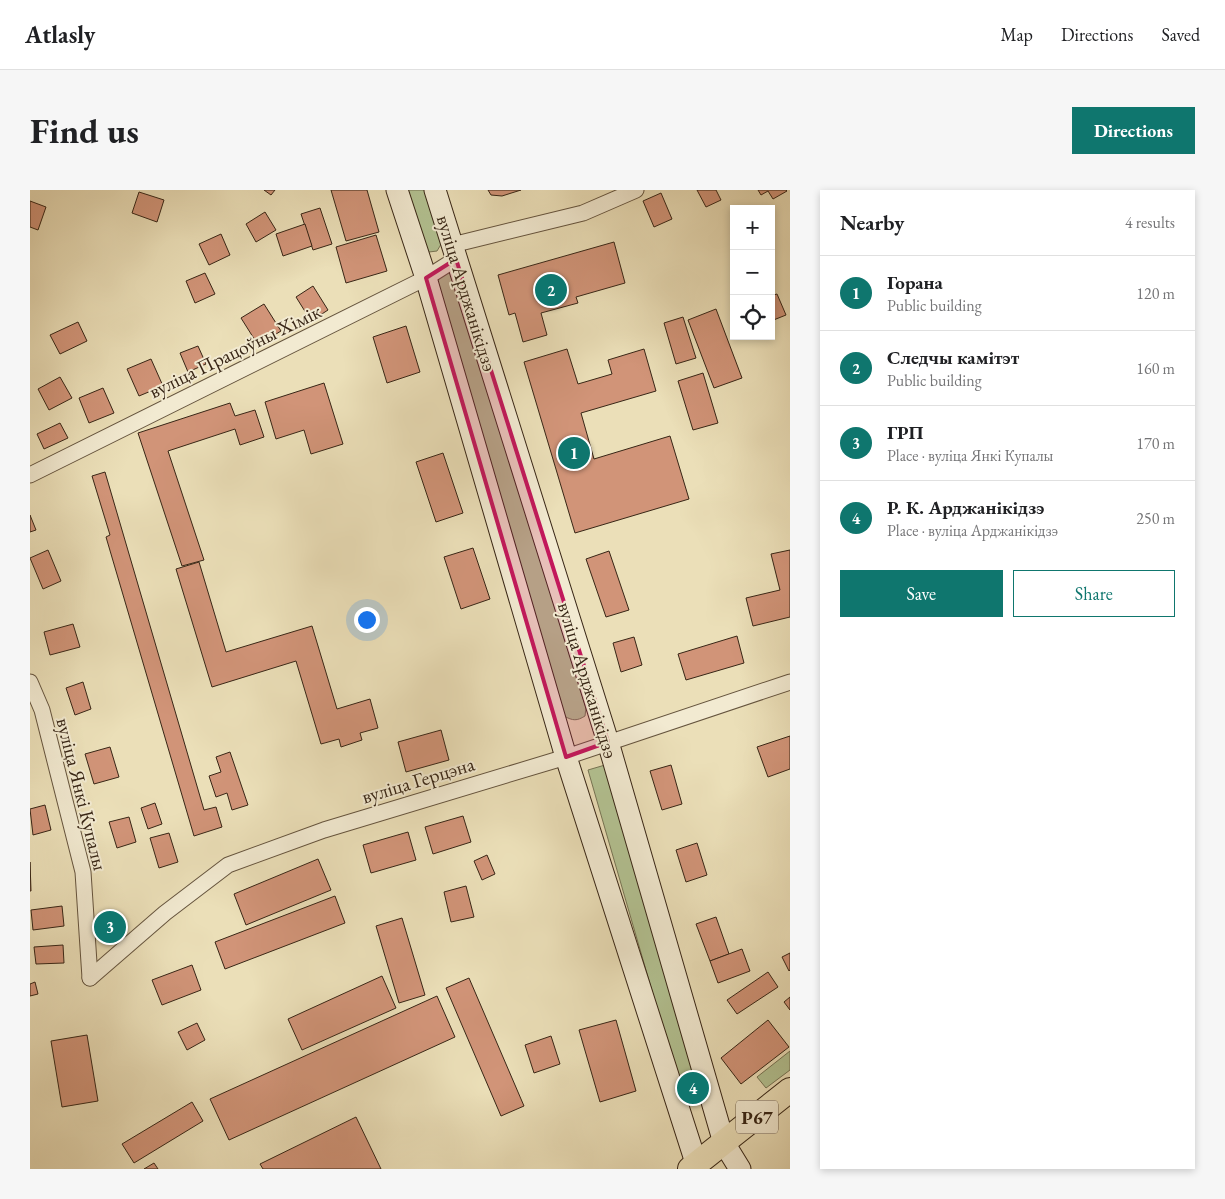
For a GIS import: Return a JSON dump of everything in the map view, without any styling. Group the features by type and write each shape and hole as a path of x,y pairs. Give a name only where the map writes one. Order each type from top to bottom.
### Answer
{"main road":[{"name":"вуліца Арджанікідзэ","path":"397,190 426,278 566,756 694,1168"},
{"name":"вуліца Арджанікідзэ","path":"435,190 608,742 724,1143 740,1169"},
{"name":"Р67","path":"694,1168 790,1090"}],"street":[{"name":"вуліца Працоўны Хімік","path":"30,475 426,278 454,252 583,213 636,190"},
{"name":"вуліца Янкі Купалы","path":"30,682 42,710 83,872 90,978"},
{"name":"вуліца Герцэна","path":"90,978 165,913 228,866 324,830 566,756 790,682"}],"highlighted area":[{"path":"456,259 608,742 566,757 426,278"}],"green space":[{"path":"405,190 427,190 443,241 437,251 429,252 422,247"},
{"path":"449,272 455,275 586,708 585,716 577,720 564,716 436,284 438,277"},
{"path":"605,765 693,1071 677,1077 588,770"},
{"path":"790,1051 790,1070 766,1088 757,1077"}],"building":[{"path":"264,190 275,190 271,195"},
{"path":"331,190 367,190 379,232 346,241"},
{"path":"488,190 521,190 502,196 491,195"},
{"path":"697,190 716,190 721,200 706,207"},
{"path":"758,190 787,191 773,199 768,191 761,195"},
{"path":"139,192 164,200 157,222 132,213"},
{"path":"661,193 672,219 654,227 643,201"},
{"path":"30,201 46,207 38,230 30,227"},
{"path":"320,208 332,244 313,250 301,214"},
{"path":"265,212 276,230 256,242 246,224"},
{"path":"305,224 312,246 283,256 276,234"},
{"path":"221,234 230,255 209,265 199,244"},
{"path":"376,235 387,271 346,283 336,247"},
{"path":"614,242 625,283 576,297 578,303 541,313 547,335 523,342 515,313 509,315 498,275"},
{"path":"205,273 215,294 195,303 186,281"},
{"path":"313,286 328,310 311,321 296,297"},
{"path":"777,294 786,315 775,319 775,295"},
{"path":"264,304 281,331 258,345 241,318"},
{"path":"716,309 742,378 714,388 688,320"},
{"path":"683,317 696,358 676,364 664,323"},
{"path":"78,322 87,341 60,354 50,335"},
{"path":"406,326 420,372 387,383 373,337"},
{"path":"198,346 206,364 188,372 180,353"},
{"path":"567,349 578,384 612,374 608,360 644,349 656,391 581,413 594,459 670,436 689,499 575,533 524,362"},
{"path":"151,359 163,386 139,396 127,369"},
{"path":"703,373 718,423 693,430 678,381"},
{"path":"60,377 72,398 49,410 38,389"},
{"path":"324,383 343,444 311,454 304,430 276,439 265,402"},
{"path":"103,388 114,413 89,423 79,398"},
{"path":"230,403 235,416 255,410 264,437 240,445 235,429 168,451 204,560 182,566 138,433"},
{"path":"60,423 68,438 44,449 37,434"},
{"path":"443,453 463,513 436,522 416,462"},
{"path":"105,472 204,810 216,807 222,827 194,836 106,537 110,535 92,476"},
{"path":"30,515 36,530 30,532"},
{"path":"473,548 490,599 461,609 444,557"},
{"path":"48,550 61,581 43,589 30,558"},
{"path":"790,550 790,617 753,626 746,598 780,590 771,554"},
{"path":"609,551 629,610 606,617 586,559"},
{"path":"199,562 226,652 312,626 337,709 370,699 378,728 360,733 362,740 341,747 339,739 321,744 296,661 212,687 176,569"},
{"path":"73,624 80,647 50,655 44,632"},
{"path":"737,636 744,663 686,680 678,654"},
{"path":"634,637 642,665 621,672 613,643"},
{"path":"83,682 91,709 75,715 66,688"},
{"path":"441,730 449,760 406,772 398,742"},
{"path":"790,736 790,769 768,777 757,747"},
{"path":"110,747 119,777 94,784 85,754"},
{"path":"230,752 248,805 232,810 227,793 216,797 209,776 221,772 216,757"},
{"path":"671,765 682,804 662,810 650,771"},
{"path":"155,803 162,824 148,829 141,808"},
{"path":"45,805 51,830 33,835 30,809"},
{"path":"463,816 471,842 433,854 425,827"},
{"path":"129,817 136,842 117,848 109,822"},
{"path":"408,832 416,860 371,873 363,845"},
{"path":"169,833 178,862 159,868 150,838"},
{"path":"697,843 707,875 686,882 676,850"},
{"path":"487,855 495,874 482,880 474,861"},
{"path":"318,859 331,890 246,925 234,894"},
{"path":"466,886 474,917 451,922 444,892"},
{"path":"335,896 345,923 225,969 215,942"},
{"path":"62,906 64,926 33,930 31,910"},
{"path":"716,917 729,954 710,961 696,924"},
{"path":"402,918 425,995 399,1003 376,926"},
{"path":"114,920 118,930 106,935 102,924"},
{"path":"63,945 64,963 36,964 34,947"},
{"path":"742,949 750,971 718,983 710,961"},
{"path":"790,953 790,970 789,971 782,957"},
{"path":"192,965 201,990 162,1005 152,980"},
{"path":"768,972 778,987 737,1014 727,1000"},
{"path":"382,976 396,1008 302,1050 288,1019"},
{"path":"469,978 524,1106 501,1116 446,988"},
{"path":"35,982 38,994 30,996 30,984"},
{"path":"437,996 455,1037 229,1140 210,1099"},
{"path":"790,997 790,1010 784,1002"},
{"path":"616,1020 636,1091 600,1102 579,1030"},
{"path":"768,1020 789,1047 741,1084 721,1058"},
{"path":"197,1023 205,1040 187,1050 178,1032"},
{"path":"87,1035 98,1101 62,1107 51,1041"},
{"path":"551,1036 560,1064 534,1073 525,1045"},
{"path":"192,1102 203,1121 134,1163 122,1144"},
{"path":"356,1117 381,1169 263,1169 260,1164"},
{"path":"154,1163 158,1169 144,1169"}],"place":[{"name":"Следчы камітэт","path":"551,290"},
{"name":"Горана","path":"574,453"},
{"name":"ГРП","path":"110,927"},
{"name":"Р. К. Арджанікідзэ","path":"693,1088"}]}
